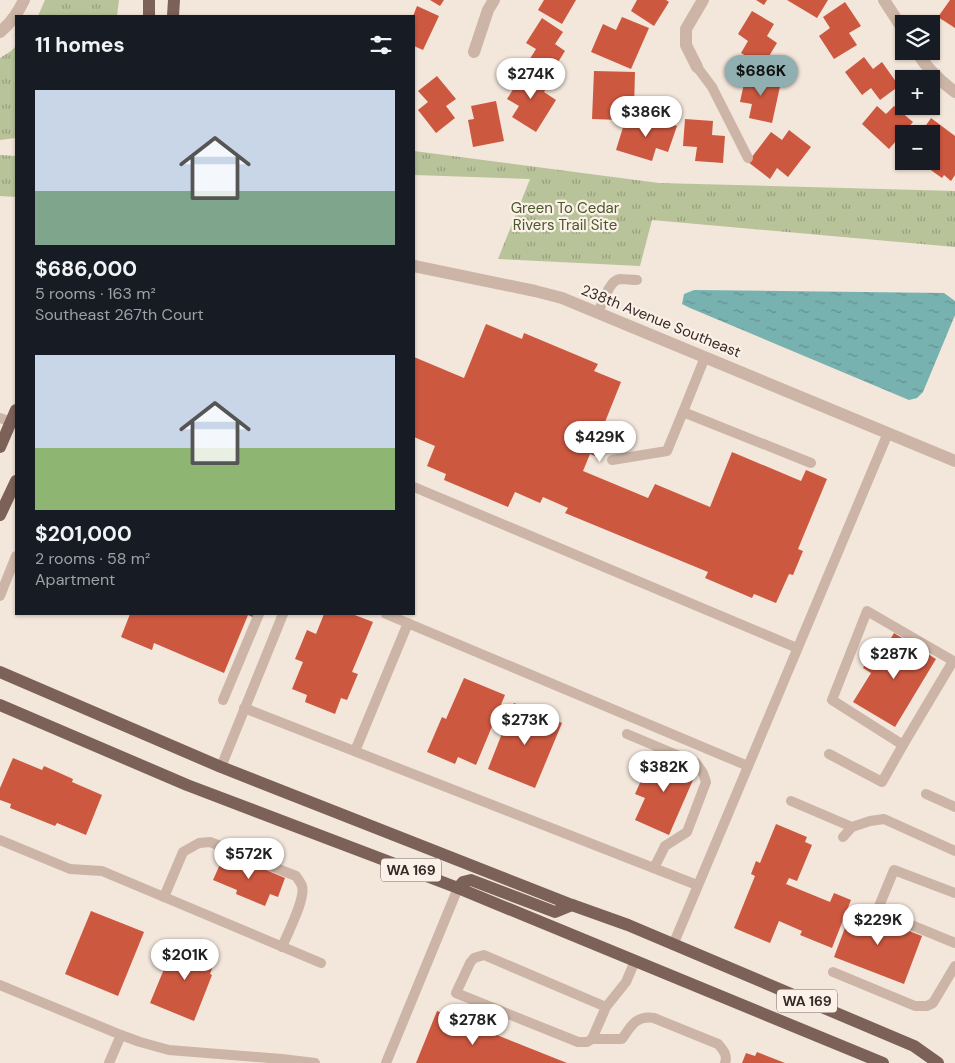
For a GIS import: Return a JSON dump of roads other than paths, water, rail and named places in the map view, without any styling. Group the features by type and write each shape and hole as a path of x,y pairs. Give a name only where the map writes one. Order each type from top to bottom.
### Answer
{"main road":[{"path":"149,15 150,0"},
{"path":"173,15 174,0"},
{"path":"0,447 5,420 15,411"},
{"path":"0,515 15,485"},
{"name":"WA 169","path":"0,672 221,767 628,926 914,1046 938,1063"},
{"name":"WA 169","path":"0,705 187,785 458,888 883,1063"},
{"path":"458,888 463,882 471,880 556,912 572,905"}],"street":[{"path":"17,15 24,0"},
{"path":"474,52 488,10 494,0"},
{"path":"697,67 686,45 686,29 703,0"},
{"path":"884,0 895,17"},
{"path":"0,32 15,17"},
{"path":"923,60 938,78 955,92"},
{"name":"238th Avenue Southeast","path":"415,266 562,298 955,461"}],"lane":[{"path":"697,67 712,87 748,158"},
{"path":"598,313 609,288 616,280 637,280"},
{"path":"612,460 667,450 706,357"},
{"path":"683,412 811,463"},
{"path":"672,945 888,433"},
{"path":"415,487 797,648"},
{"path":"0,596 15,558"},
{"path":"830,754 882,782 954,661 867,611 832,700 903,745"},
{"path":"223,700 259,615"},
{"path":"221,767 283,615"},
{"path":"388,615 748,766"},
{"path":"355,752 408,623"},
{"path":"244,708 697,885"},
{"path":"627,734 696,763 704,773 706,782 687,832 665,846 654,868"},
{"path":"926,794 955,807"},
{"path":"791,801 852,827"},
{"path":"843,837 852,827 884,819 955,851"},
{"path":"0,840 70,869 102,871 321,963"},
{"path":"164,897 183,852 199,843 210,842 296,876 302,886 303,895 301,904 282,947"},
{"path":"955,893 894,870 878,911 955,943"},
{"path":"386,1063 458,888"},
{"path":"606,1007 484,955 474,958 470,963 456,993 578,1042 587,1042 592,1039 622,1039 636,1021 646,1017 654,1018 718,1044 724,1051 725,1063"},
{"path":"592,1039 606,1007 626,982 635,961"},
{"path":"833,972 915,1006 927,1006 933,1003 955,966"},
{"path":"0,985 120,1035 169,1050 316,1063"},
{"path":"109,1063 120,1035"}],"water":[{"path":"694,290 944,293 955,301 955,315 923,392 917,398 909,400 682,304 684,294"}],"park label":[{"name":"Green To Cedar Rivers Trail Site","path":"565,216"}]}
